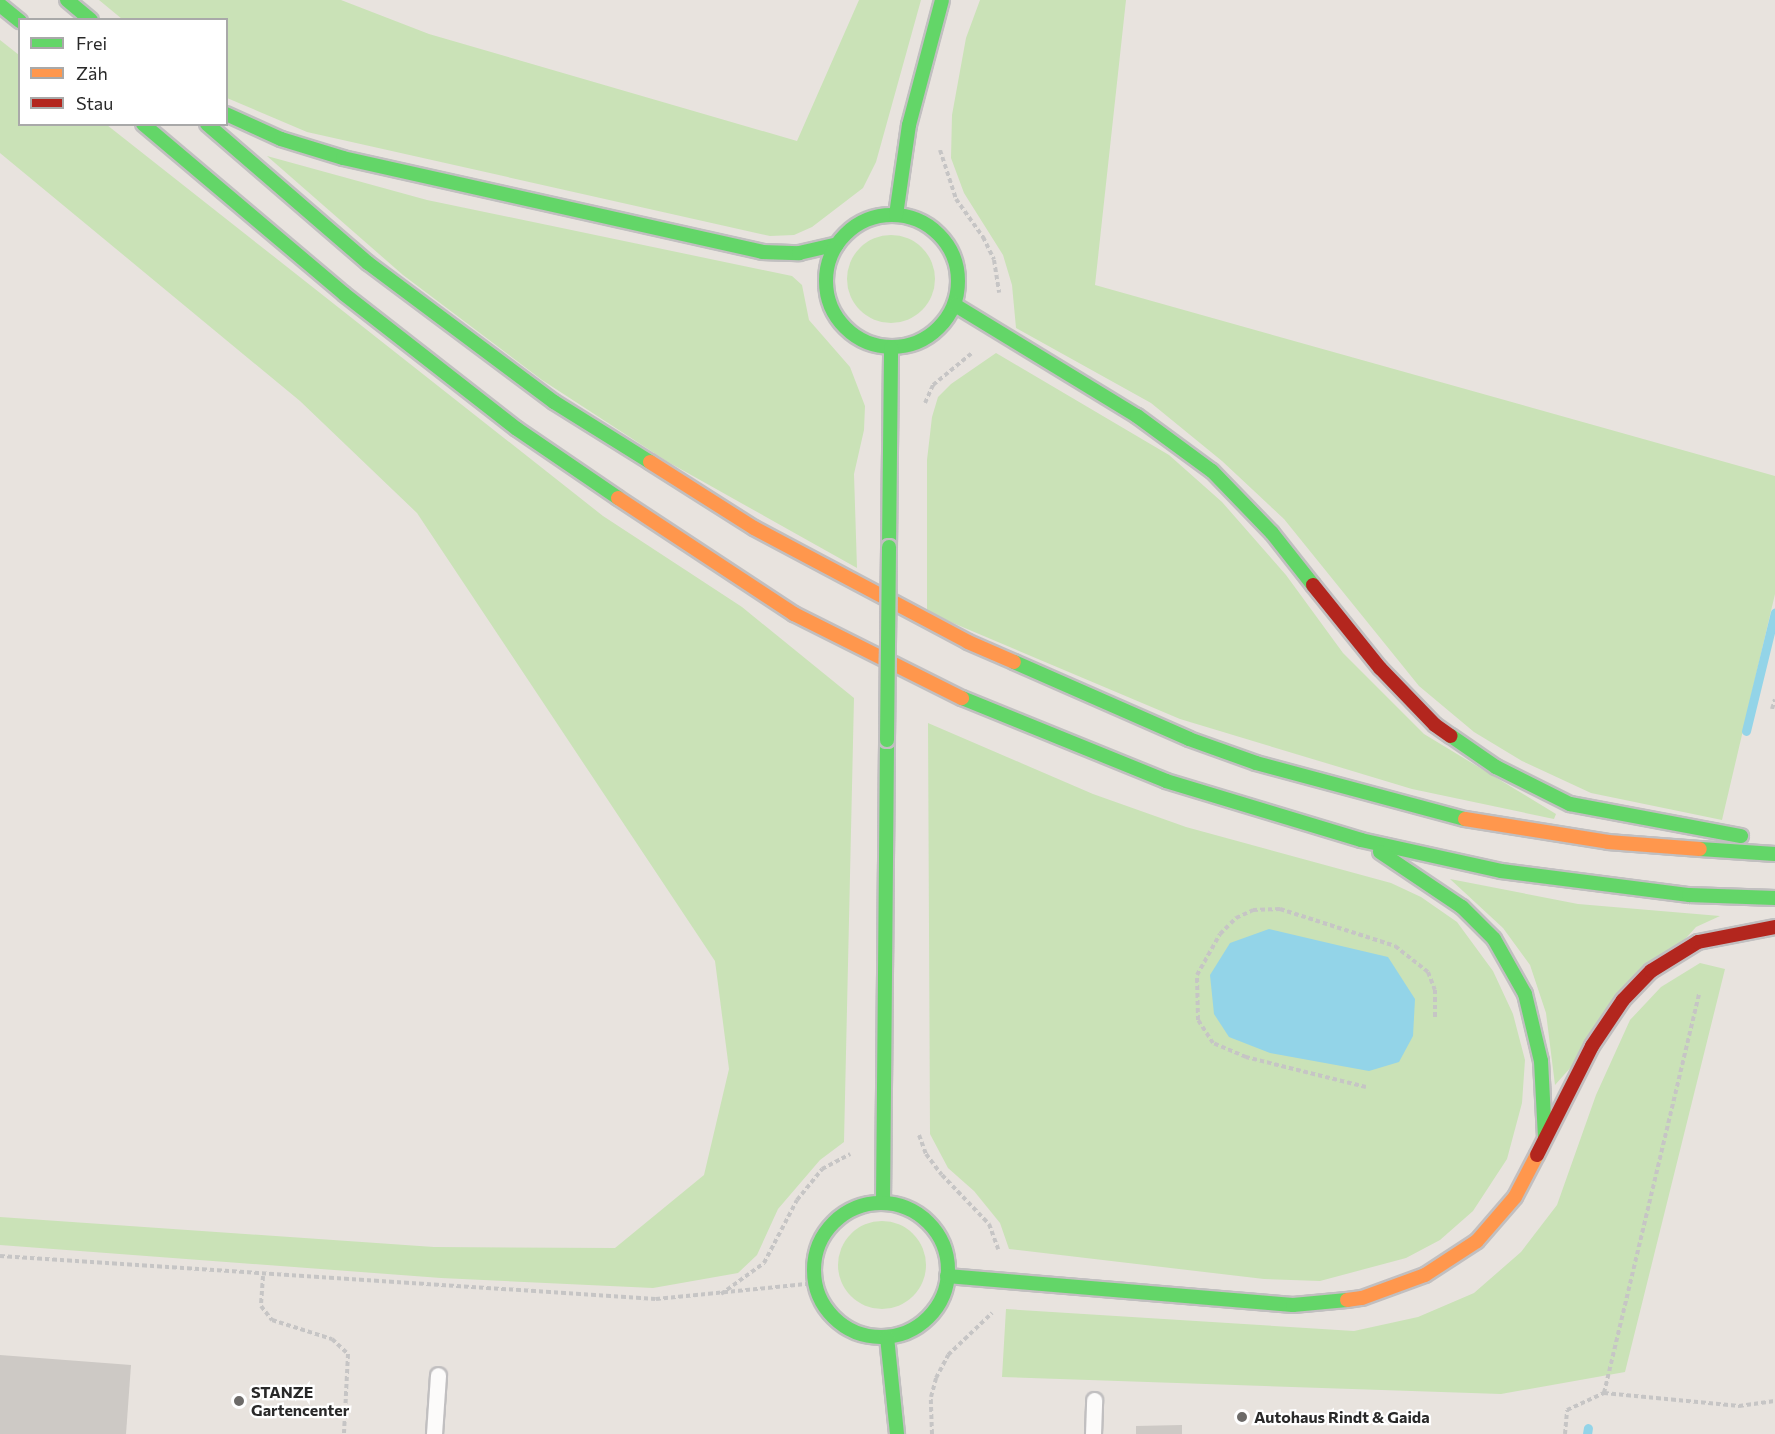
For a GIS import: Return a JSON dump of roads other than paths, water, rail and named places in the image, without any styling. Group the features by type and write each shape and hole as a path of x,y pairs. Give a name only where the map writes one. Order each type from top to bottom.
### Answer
{"main road":[{"path":"67,0 89,18"},
{"path":"896,215 909,125 942,0"},
{"path":"0,5 18,19"},
{"path":"228,115 280,139 343,158 762,252 799,253 837,244 869,219 896,215 931,227 948,245 959,280 955,305 936,332 907,346 891,348 860,340 837,319 830,305 826,274 837,244"},
{"path":"144,126 344,294 517,429 634,511 795,614 956,695 1071,744 1263,813 1361,840 1501,871 1689,895 1775,898"},
{"path":"209,126 368,263 554,402 754,528 978,647 1189,739 1256,764 1394,803 1484,823 1608,842 1775,854"},
{"path":"955,305 1137,416 1212,471 1272,533 1380,668 1436,725 1496,767 1570,804 1775,844"},
{"path":"883,1203 891,348"},
{"path":"1361,840 1462,907 1494,939 1525,994 1541,1061 1545,1140"},
{"path":"947,1276 1293,1305 1362,1298 1425,1275 1477,1241 1515,1197 1592,1046 1623,1000 1651,971 1698,942 1746,930 1775,927"},
{"path":"883,1203 911,1210 934,1230 943,1244 947,1276 938,1305 916,1327 887,1336 871,1336 840,1324 829,1312 815,1283 817,1249 830,1227 850,1210 883,1203"},
{"path":"887,1336 897,1434"}],"lane":[{"path":"434,1434 438,1375"},
{"path":"1094,1400 1094,1434"}],"water":[{"path":"1269,929 1388,957 1415,999 1413,1036 1399,1062 1369,1071 1270,1053 1229,1037 1214,1014 1210,975 1230,943"}],"waterway":[{"path":"1746,731 1775,612"},
{"path":"1587,1434 1588,1428"}],"place":[{"name":"STANZE Gartencenter","path":"239,1401"},
{"name":"Autohaus Rindt & Gaida","path":"1242,1417"}]}
